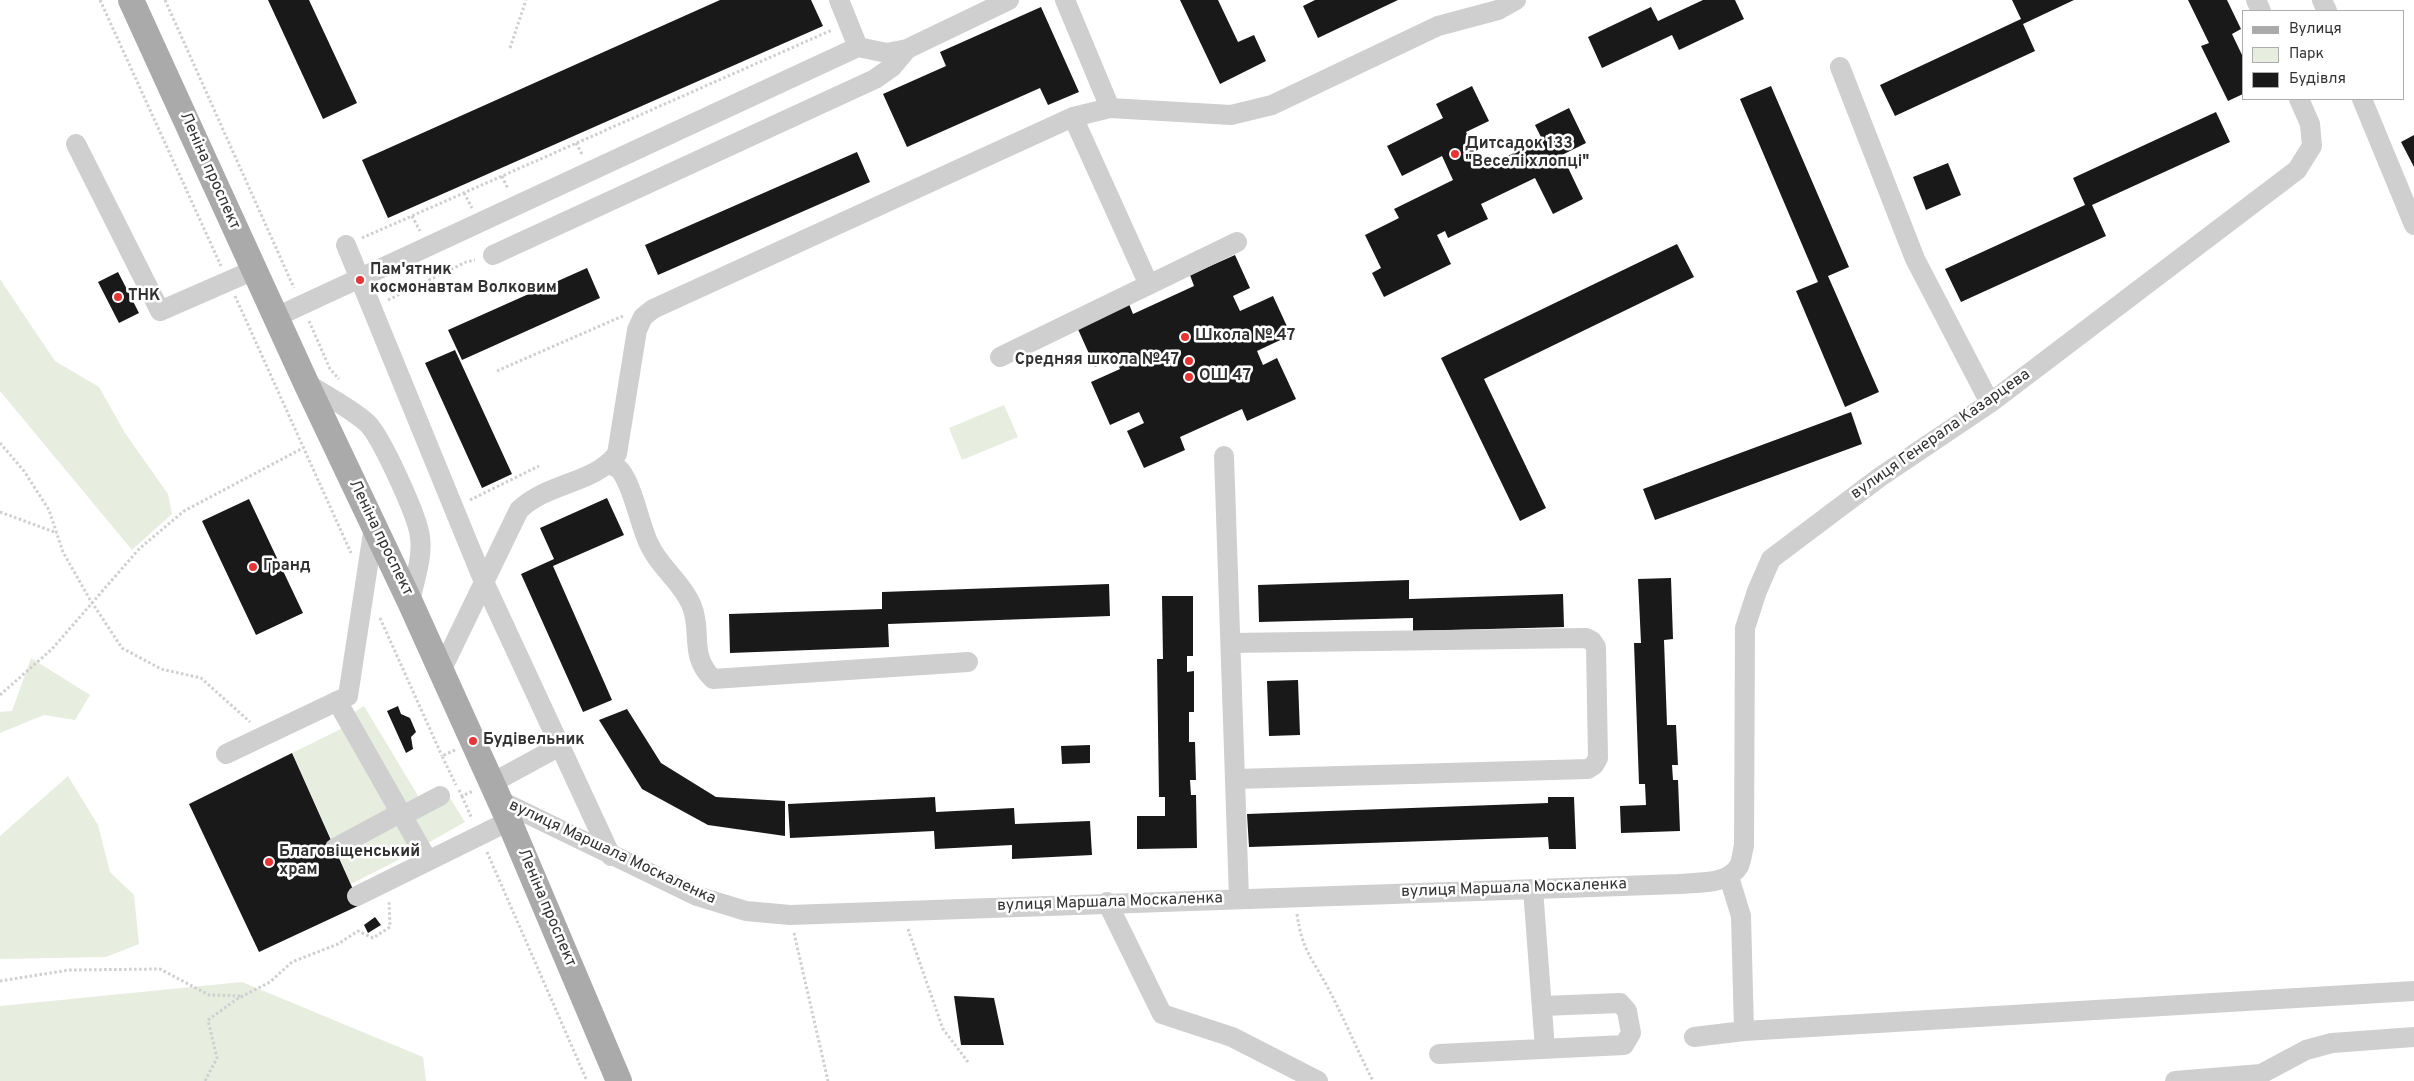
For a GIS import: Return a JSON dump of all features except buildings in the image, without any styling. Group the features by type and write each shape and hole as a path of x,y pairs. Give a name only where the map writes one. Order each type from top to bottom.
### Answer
{"main road":[{"name":"Леніна проспект","path":"131,0 306,383 410,602 500,801 619,1081"}],"street":[{"path":"839,0 858,47"},
{"path":"276,318 858,47 887,53 907,49 1010,0"},
{"path":"1065,0 1110,108"},
{"path":"441,671 519,510 540,493 609,464 617,454 637,330 643,317 653,309 1073,117 1110,108 1231,115 1253,111 1272,105 1438,26 1492,12 1516,0"},
{"path":"493,255 875,79 892,67 907,49"},
{"path":"1840,67 1915,258 1990,403"},
{"name":"вулиця Генерала Казарцева","path":"1734,871 1744,846 1745,628 1757,591 1771,558 1880,477 1990,403 2298,170 2312,146 2310,124 2299,100"},
{"path":"2362,100 2414,225"},
{"path":"1073,117 1148,285"},
{"path":"76,144 160,311 254,270"},
{"path":"1000,357 1237,242"},
{"path":"346,245 484,582 611,856"},
{"path":"306,383 368,424 378,438 415,517 420,536 421,548 410,602"},
{"path":"1224,456 1239,898"},
{"path":"609,464 619,468 625,478 648,544 657,560 677,582 690,601 698,659 705,671 713,679 968,662"},
{"path":"226,754 348,696 374,526"},
{"path":"1231,644 1586,638 1592,641 1596,647 1598,758 1594,765 1588,769 1235,779"},
{"path":"337,701 428,861"},
{"path":"357,896 428,861 500,801 560,746"},
{"path":"335,848 440,796"},
{"name":"вулиця Маршала Москаленка","path":"500,801 697,896 746,912 790,915 1107,902 1679,884 1714,881 1734,871"},
{"path":"1734,871 1741,916 1744,1031"},
{"path":"1533,889 1545,1049"},
{"path":"1107,902 1162,1014 1232,1037 1318,1081"},
{"path":"1694,1037 1744,1031 2414,990"},
{"path":"1439,1054 1624,1045 1631,1033 1626,1011 1620,1003 1543,1006"},
{"path":"2175,1081 2261,1074 2306,1050 2332,1043 2414,1037"}],"path":[{"path":"100,0 223,270"},
{"path":"510,48 526,0"},
{"path":"346,245 848,23"},
{"path":"372,308 466,262 493,255"},
{"path":"231,288 353,558"},
{"path":"497,371 618,316 653,309"},
{"path":"0,443 24,470 49,510 63,552 91,602 122,648 161,669 201,678 266,735"},
{"path":"0,695 52,649 139,549 184,511 303,448"},
{"path":"454,508 539,466"},
{"path":"0,512 57,533"},
{"path":"377,612 442,756"},
{"path":"462,796 474,823"},
{"path":"486,850 587,1081"},
{"path":"205,1081 217,1058 208,1020 243,996 270,982 292,962 338,944 358,931 373,938 390,927 390,903 382,884"},
{"path":"1295,896 1300,933 1307,954 1328,988 1373,1081"},
{"path":"902,911 943,1029 968,1062"},
{"path":"790,915 828,1081"},
{"path":"0,981 69,970 160,969 209,995 243,996"}],"green space":[{"path":"0,279 55,361 99,387 125,433 168,494 172,514 132,550 0,391"},
{"path":"1004,405 1018,437 962,460 949,428"},
{"path":"31,658 90,695 75,720 44,715 0,733 0,712 12,711"},
{"path":"364,706 420,799 405,808 353,713"},
{"path":"349,725 398,811 333,843 292,753"},
{"path":"68,776 98,825 110,872 134,895 139,944 106,957 0,959 0,836"},
{"path":"450,798 465,822 421,847 405,818"},
{"path":"399,816 418,850 351,884 336,850"},
{"path":"242,982 423,1057 426,1081 0,1081 0,1006"}],"place":[{"name":"Дитсадок 133 \"Веселі хлопці\"","path":"1455,154"},
{"name":"Пам'ятник космонавтам Волковим","path":"360,280"},
{"name":"ТНК","path":"118,297"},
{"name":"Школа № 47","path":"1185,337"},
{"name":"Средняя школа №47","path":"1189,361"},
{"name":"ОШ 47","path":"1189,377"},
{"name":"Гранд","path":"253,567"},
{"name":"Будівельник","path":"473,741"},
{"name":"Благовіщенський храм","path":"269,862"}]}
